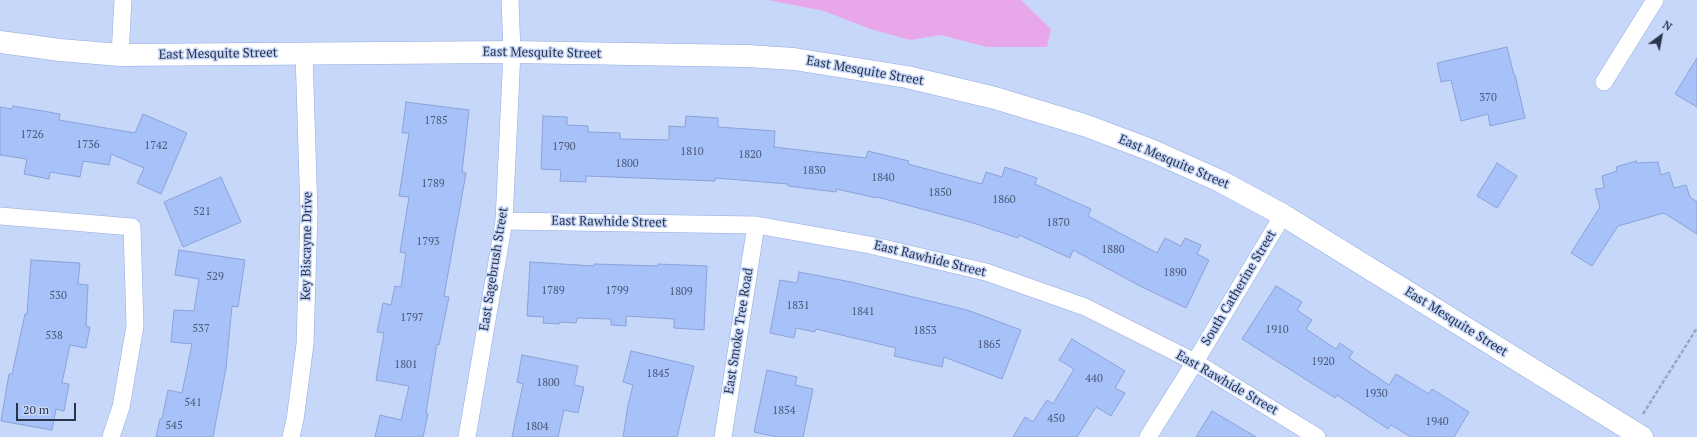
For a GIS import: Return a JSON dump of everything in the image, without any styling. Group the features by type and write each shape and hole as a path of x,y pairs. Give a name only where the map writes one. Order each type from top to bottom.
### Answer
{"street":[{"path":"120,55 123,0"},
{"name":"East Sagebrush Street","path":"467,437 504,221 512,52 510,0"},
{"path":"1604,82 1655,0"},
{"name":"East Mesquite Street","path":"0,42 60,50 120,55 512,52 748,56 794,59 907,77 995,98 1087,126 1153,151 1220,181 1283,215 1637,434"},
{"name":"Key Biscayne Drive","path":"291,437 295,420 305,336 309,213 304,54"},
{"name":"South Catherine Street","path":"1148,437 1283,215"},
{"path":"0,216 132,227 135,326 122,407 111,437"},
{"name":"East Rawhide Street","path":"504,221 756,225 870,245 986,272 1085,307 1195,362 1317,437"},
{"name":"East Smoke Tree Road","path":"723,437 756,225"}],"path":[{"path":"1637,434 1697,328"}],"shaded area":[{"path":"768,0 1021,0 1051,29 1047,47 987,47 941,35 910,40 870,29 824,11"}],"building":[{"path":"1507,47 1525,118 1490,126 1488,114 1461,121 1451,80 1441,82 1437,63"},
{"path":"1697,58 1697,107 1675,94"},
{"path":"406,102 469,110 462,172 466,173 444,296 449,297 439,345 437,344 426,413 428,414 423,437 375,437 380,415 401,420 409,386 376,380 384,333 377,332 383,303 391,305 395,286 401,287 406,253 400,252 409,197 399,196 409,133 402,133"},
{"path":"13,106 60,114 59,120 135,133 143,114 187,133 161,194 137,183 144,168 111,154 109,165 83,161 80,177 50,172 49,179 24,174 27,159 0,155 0,107 12,109"},
{"path":"543,116 567,117 567,125 588,126 588,132 620,133 620,139 669,140 669,126 685,127 686,116 718,118 718,127 775,131 774,147 866,158 868,151 909,161 908,164 982,184 986,172 1002,177 1005,167 1037,178 1035,184 1091,209 1088,216 1157,253 1165,238 1181,246 1185,238 1201,245 1197,254 1209,260 1186,308 1142,287 1073,250 1070,258 1019,235 1018,238 970,222 877,197 836,189 836,192 788,186 788,184 715,178 715,181 586,176 586,182 560,181 561,170 541,169"},
{"path":"1636,161 1636,163 1658,162 1661,175 1669,172 1674,188 1686,185 1690,197 1697,202 1697,234 1664,213 1618,226 1592,266 1571,253 1600,207 1595,189 1604,188 1602,176 1617,171 1616,167"},
{"path":"1497,163 1517,176 1497,208 1477,196"},
{"path":"221,177 241,222 183,247 164,202"},
{"path":"179,250 245,260 238,307 232,306 226,368 213,437 156,437 160,419 162,419 168,390 182,393 192,344 171,342 174,310 194,311 199,279 175,275"},
{"path":"31,260 80,263 78,284 88,285 86,326 90,327 86,348 70,345 62,383 69,384 64,411 56,409 52,430 1,421 9,374 12,374 25,314 27,314"},
{"path":"530,262 594,266 594,264 658,266 658,264 707,266 704,330 674,328 674,319 626,316 626,326 611,325 611,319 577,318 576,323 543,323 544,317 527,316"},
{"path":"799,272 851,282 967,310 1021,330 1002,379 944,357 942,367 894,356 896,348 816,329 815,332 796,328 794,338 770,333 780,280 797,283"},
{"path":"1276,286 1302,302 1297,310 1312,320 1306,329 1336,349 1340,343 1353,352 1349,358 1389,385 1396,374 1429,394 1432,389 1469,412 1454,437 1411,437 1391,425 1388,429 1337,395 1335,398 1242,339"},
{"path":"1072,339 1125,371 1115,388 1125,393 1111,416 1096,407 1077,437 1013,437 1025,417 1033,422 1047,400 1053,404 1074,369 1059,360"},
{"path":"631,351 694,366 677,437 623,437 633,385 623,382"},
{"path":"522,355 578,366 574,385 584,387 578,413 564,410 558,437 512,437 523,384 517,382"},
{"path":"767,370 797,377 795,385 813,389 803,437 777,437 754,432"},
{"path":"1212,411 1256,437 1196,437"}]}
